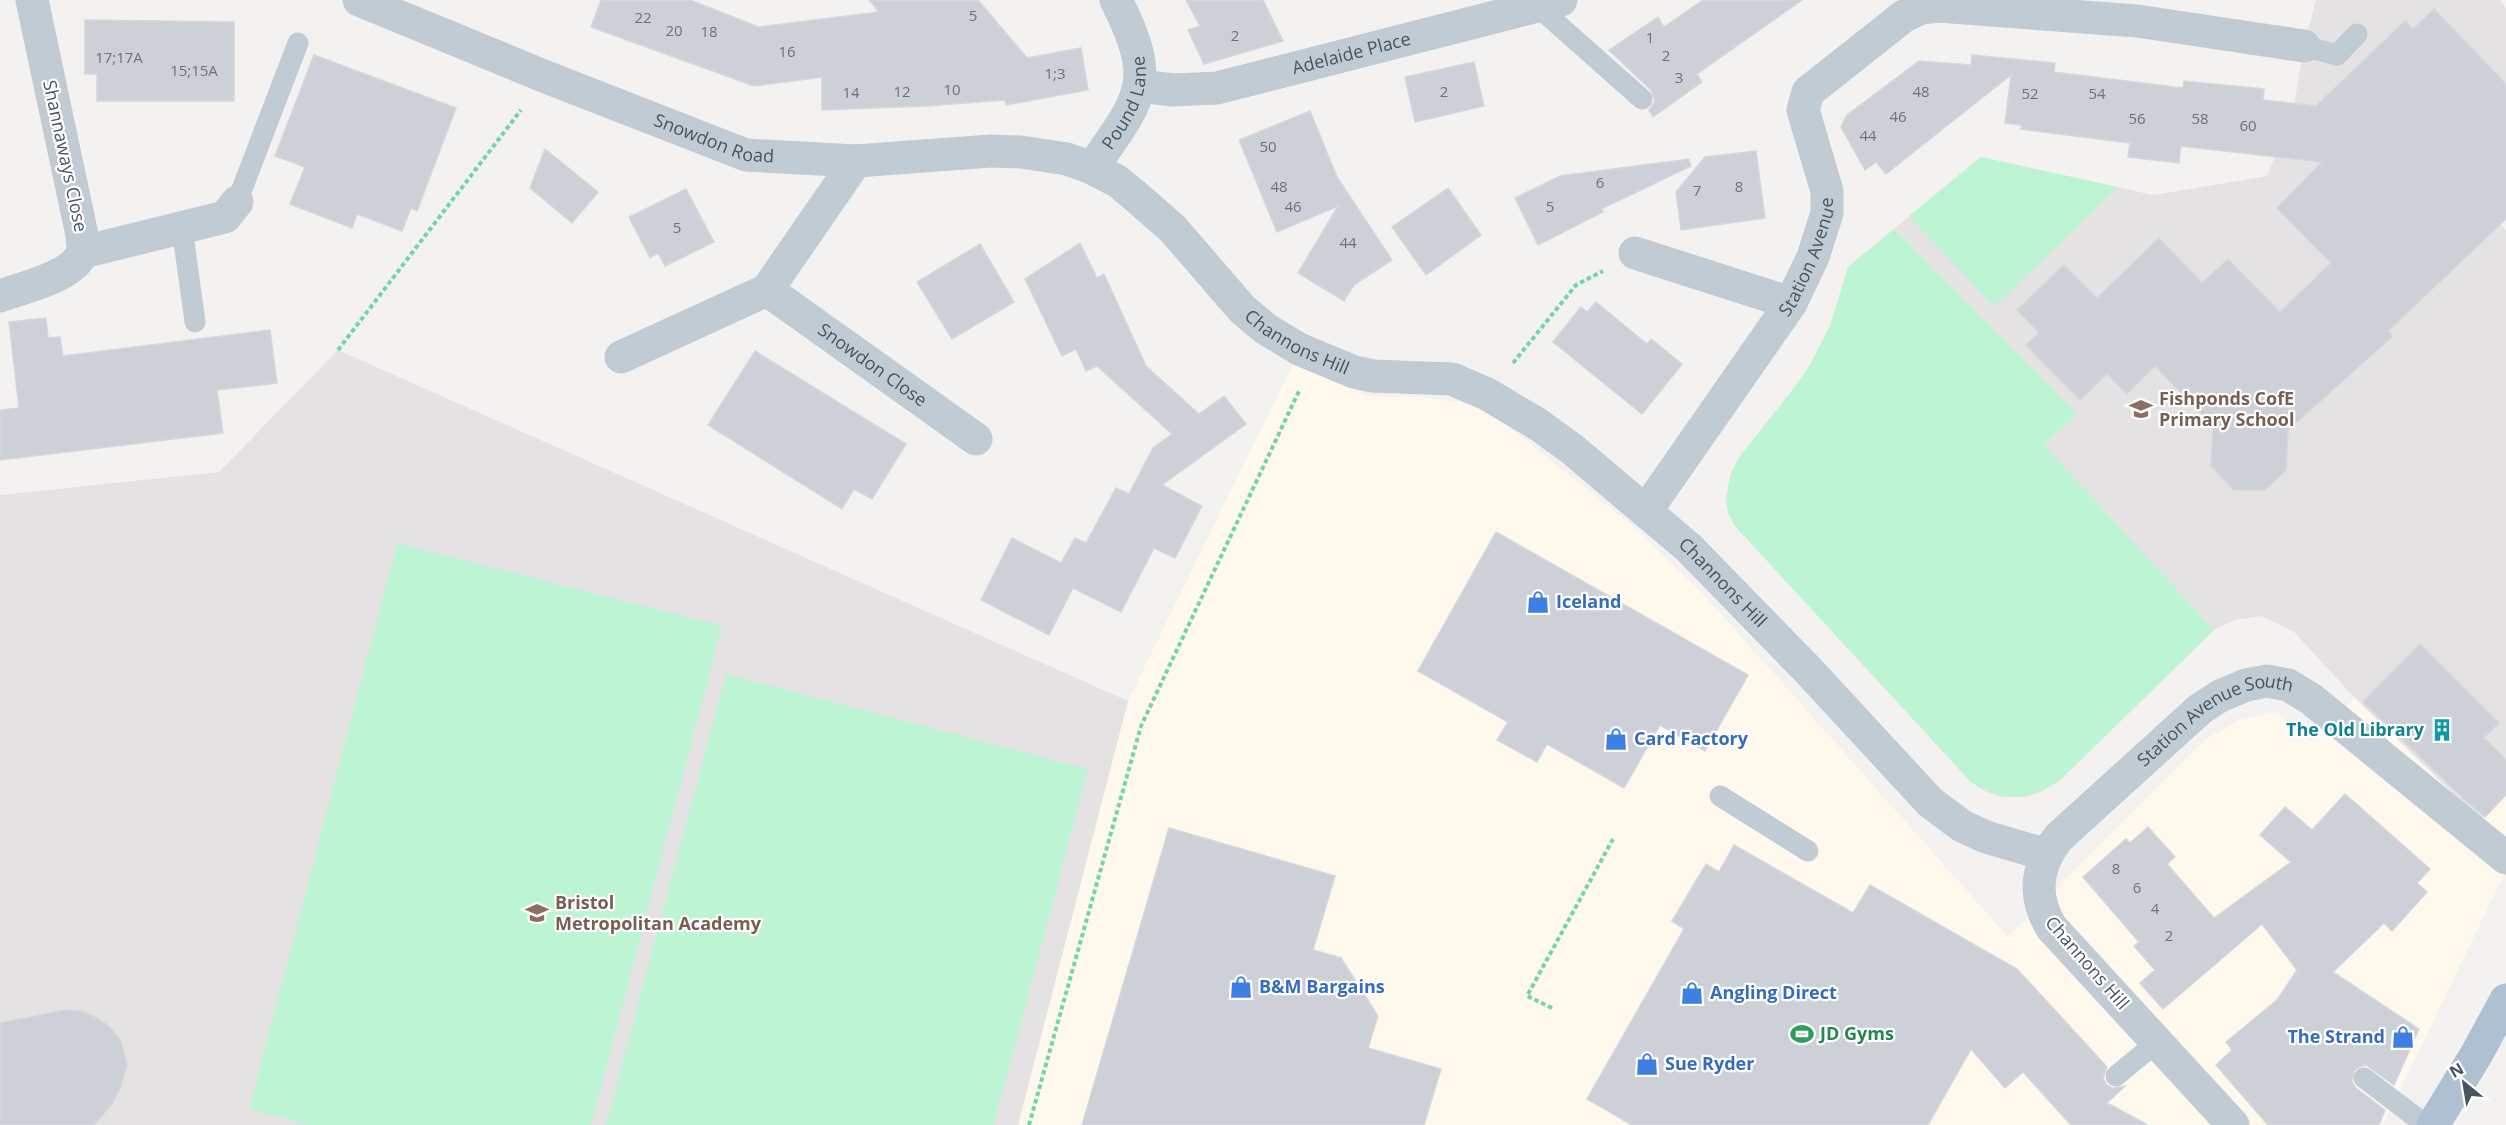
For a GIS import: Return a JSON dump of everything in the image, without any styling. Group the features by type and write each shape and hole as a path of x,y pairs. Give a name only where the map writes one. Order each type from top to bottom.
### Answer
{"main road":[{"path":"2433,1125 2476,1055 2506,1000"}],"street":[{"name":"Shannaways Close","path":"0,296 55,277 74,265 83,252 82,235 32,0"},
{"name":"Snowdon Road","path":"359,0 546,77 746,154 856,160 991,151 1021,152 1067,159 1092,168"},
{"name":"Pound Lane","path":"1092,168 1131,111 1140,86 1141,67 1136,48 1129,25 1116,0"},
{"name":"Adelaide Place","path":"1140,86 1173,90 1217,88 1549,3"},
{"name":"Station Avenue","path":"1646,511 1791,303 1813,257 1827,213 1827,191 1803,110 1808,92 1904,16 1921,8 1938,6 2139,10 2304,46"},
{"path":"621,357 767,290 856,160"},
{"name":"Channons Hill","path":"1092,168 1133,194 1173,229 1243,310 1266,329 1299,349 1354,372 1373,376 1452,379 1487,393 1539,425 1572,449 1646,511 1689,548 1729,588 1930,802 1962,826 1986,837 2047,855 2039,878 2038,890 2044,915 2052,928 2233,1125"},
{"path":"83,252 225,217 237,202"},
{"path":"1635,253 1791,303"},
{"name":"Snowdon Close","path":"767,290 976,439"},
{"name":"Station Avenue South","path":"2047,855 2059,837 2200,710 2233,690 2267,681 2288,685 2311,699 2506,858"},
{"path":"2476,1055 2506,1038"}],"lane":[{"path":"1549,3 1642,99"},
{"path":"2304,46 2337,55 2357,34"},
{"path":"237,202 297,43"},
{"path":"182,227 195,321"},
{"path":"1720,796 1808,851"},
{"path":"2116,1076 2157,1042"},
{"path":"2364,1078 2426,1125"}],"path":[{"path":"338,350 546,77"},
{"path":"1487,393 1576,285 1635,253"},
{"path":"1029,1125 1141,726 1316,356"},
{"path":"1552,1008 1527,996 1613,838"}],"shaded area":[{"name":"Fishponds CofE Primary School","path":"2316,0 2500,0 2506,8 2506,199 2490,216 2506,230 2506,793 2480,820 2355,698 2294,632 2261,616 2235,620 2214,630 2060,780 2043,791 2026,797 2001,797 1986,792 1971,782 1735,526 1728,512 1726,498 1731,473 1740,456 1810,365 1830,326 1848,267 1981,157 2153,195 2267,176 2293,112 2304,46"},
{"name":"Bristol Metropolitan Academy","path":"338,350 1128,701 1018,1125 0,1125 0,495 219,472"},
{"path":"1295,360 1366,396 1419,397 1467,403 1496,417 1633,526 1700,591 2008,937 2206,739 2240,720 2277,712 2311,740 2355,698 2480,819 2506,793 2506,870 2383,1125 1018,1125 1128,701"}],"green space":[{"path":"1981,157 2118,187 1994,307 1909,216"},
{"path":"1894,229 2077,414 2044,445 2214,630 2060,780 2026,795 2015,797 1994,794 1971,782 1735,526 1728,512 1726,498 1731,473 1740,456 1810,365 1830,326 1848,267"},
{"path":"397,543 722,626 591,1125 309,1125 249,1109"},
{"path":"726,674 1088,769 994,1125 606,1125"}],"building":[{"path":"601,0 690,0 759,27 879,12 869,0 978,0 1027,58 1081,48 1088,90 1006,105 1005,100 822,110 822,77 754,86 591,27"},
{"path":"1186,0 1263,0 1283,41 1204,64 1188,30 1200,26"},
{"path":"1703,0 1802,0 1697,74 1702,82 1653,117 1649,110 1655,101 1651,90 1609,50 1658,17 1664,27"},
{"path":"2434,9 2506,84 2506,219 2388,331 2393,336 2288,430 2286,470 2265,490 2234,490 2211,466 2213,426 2155,366 2127,394 2107,374 2080,400 2026,345 2039,333 2017,310 2064,265 2097,298 2159,238 2202,283 2228,259 2280,312 2331,263 2277,208 2322,162 2181,146 2179,163 2128,157 2130,143 2021,129 2021,125 2005,123 2011,75 1886,174 1876,162 1865,170 1841,127 1847,115 1919,61 1971,65 1972,55 2055,63 2054,72 2183,88 2184,81 2264,89 2263,100 2316,106 2405,21 2413,29"},
{"path":"85,20 234,22 234,101 97,101 97,74 85,74"},
{"path":"314,55 456,108 417,211 411,208 402,231 357,214 352,228 290,204 305,167 275,156"},
{"path":"1474,62 1484,106 1415,122 1405,77"},
{"path":"1310,111 1337,177 1392,260 1354,285 1344,301 1298,273 1338,206 1277,232 1239,140"},
{"path":"545,149 598,192 572,223 530,188"},
{"path":"1756,151 1765,218 1681,230 1676,192 1705,157"},
{"path":"1689,159 1691,166 1601,209 1603,212 1538,245 1515,198 1560,176"},
{"path":"1448,188 1481,235 1426,275 1392,227"},
{"path":"686,189 714,242 665,266 658,253 650,258 629,217"},
{"path":"1080,243 1097,278 1104,274 1146,366 1199,414 1224,396 1246,424 1162,485 1202,506 1175,558 1154,548 1121,612 1073,588 1049,635 981,600 1012,538 1061,563 1075,538 1086,543 1116,488 1129,494 1153,448 1172,434 1097,366 1086,371 1076,349 1062,356 1025,279"},
{"path":"980,244 1014,302 952,339 917,282"},
{"path":"1596,302 1647,344 1651,339 1682,364 1642,414 1553,342 1581,307 1587,312"},
{"path":"46,318 48,338 60,337 63,356 270,330 277,383 217,390 223,433 0,460 0,410 19,408 9,322"},
{"path":"755,351 906,444 872,499 854,489 842,509 708,425"},
{"name":"Iceland","path":"1496,532 1748,675 1705,751 1660,725 1624,788 1547,744 1537,762 1497,740 1508,722 1418,671"},
{"name":"The Old Library","path":"2420,644 2499,723 2484,738 2506,759 2506,795 2485,817 2363,702"},
{"path":"2345,794 2430,869 2417,883 2427,892 2392,931 2384,923 2333,972 2419,1029 2394,1085 2366,1065 2354,1071 2352,1082 2356,1088 2385,1110 2379,1125 2268,1125 2216,1065 2232,1050 2226,1042 2277,1000 2297,970 2262,924 2163,1009 2140,983 2155,970 2134,946 2139,942 2083,877 2126,839 2130,843 2148,827 2175,857 2167,864 2214,918 2291,862 2260,835 2285,807 2312,830"},
{"name":"B&M Bargains","path":"1169,828 1335,876 1313,950 1341,958 1378,1016 1368,1048 1441,1069 1424,1125 1082,1125"},
{"name":"JD Gyms","path":"1734,845 1853,913 1870,885 2017,969 2107,1067 2103,1078 2107,1085 2112,1088 2125,1086 2107,1103 2148,1125 2071,1125 2023,1072 2005,1088 1971,1049 1928,1125 1632,1125 1587,1099 1684,929 1672,921 1706,864 1719,872"},
{"path":"66,1010 81,1011 95,1017 109,1026 121,1041 127,1066 120,1089 112,1104 94,1125 0,1125 0,1023"}],"place":[{"name":"Fishponds CofE Primary School","path":"2141,409"},
{"name":"Iceland","path":"1538,602"},
{"name":"The Old Library","path":"2442,730"},
{"name":"Card Factory","path":"1616,739"},
{"name":"Bristol Metropolitan Academy","path":"537,913"},
{"name":"B&M Bargains","path":"1241,987"},
{"name":"Angling Direct","path":"1692,993"},
{"name":"JD Gyms","path":"1802,1034"},
{"name":"The Strand","path":"2403,1037"},
{"name":"Sue Ryder","path":"1647,1064"}]}
